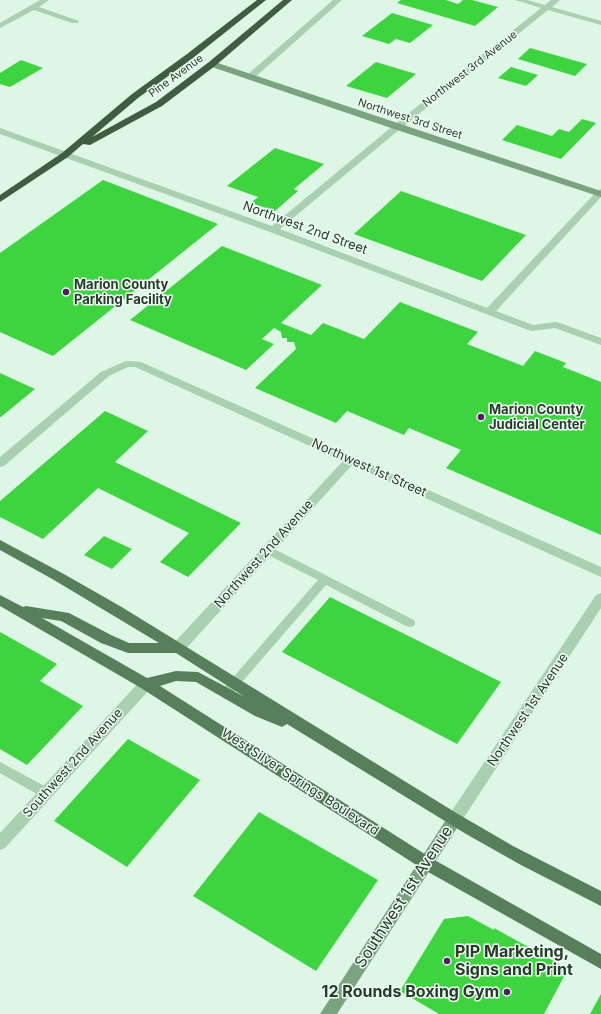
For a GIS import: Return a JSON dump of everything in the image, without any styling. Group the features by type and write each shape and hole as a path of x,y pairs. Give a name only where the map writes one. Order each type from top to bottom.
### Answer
{"highway":[{"name":"Pine Avenue","path":"65,155 135,96 190,56 262,0"},
{"name":"Pine Avenue","path":"0,199 65,155 159,104 212,64 288,0"}],"main road":[{"path":"0,544 110,606 178,648 230,688"},
{"name":"West Silver Springs Boulevard","path":"0,600 146,684 426,863 601,962"},
{"path":"19,610 64,616 106,639 128,648 178,648"},
{"path":"146,684 176,676 198,676 230,688 308,731 454,820 601,899"}],"street":[{"path":"0,25 45,0"},
{"path":"250,77 338,0"},
{"path":"519,0 601,23"},
{"name":"Northwest 3rd Avenue","path":"273,230 397,127 556,0"},
{"path":"33,7 75,21"},
{"name":"Northwest 3rd Street","path":"212,64 397,127 600,193"},
{"name":"Northwest 2nd Street","path":"0,131 273,230 532,328 556,325 601,342"},
{"path":"489,312 600,193"},
{"name":"Northwest 1st Street","path":"0,463 105,374 126,364 138,364 601,572"},
{"name":"Northwest 2nd Avenue","path":"178,648 350,460"},
{"name":"Northwest 1st Avenue","path":"454,820 601,598"},
{"name":"Southwest 2nd Avenue","path":"0,843 146,684"},
{"name":"Southwest 1st Avenue","path":"328,1014 454,820"}],"lane":[{"path":"268,550 410,623"},
{"path":"230,688 325,579"},
{"path":"0,767 46,793"}],"building":[{"path":"401,0 446,0 458,4 463,0 472,0 498,7 475,26 397,3"},
{"path":"392,13 433,25 410,43 396,39 389,44 362,36"},
{"path":"530,48 587,64 575,76 518,59"},
{"path":"21,60 43,68 10,87 0,84 0,73"},
{"path":"376,62 416,74 387,98 346,86"},
{"path":"511,67 538,75 526,86 498,78"},
{"path":"582,119 596,123 561,159 502,140 517,125 552,136 559,129 569,132"},
{"path":"275,148 324,164 294,189 298,191 275,211 251,203 258,197 227,186"},
{"name":"Marion County Parking Facility","path":"103,180 218,224 53,356 0,332 0,253"},
{"path":"401,191 526,235 482,281 354,234"},
{"name":"Marion County Judicial Center","path":"222,246 322,285 281,323 311,335 323,323 364,339 400,302 478,332 467,344 523,366 535,351 566,363 563,367 601,382 601,535 446,468 461,450 409,428 404,435 347,411 336,423 255,388 296,349 294,342 287,342 287,338 282,338 281,332 274,328 262,339 274,344 246,370 130,320"},
{"path":"0,373 35,389 1,417 0,417"},
{"path":"105,411 148,431 115,462 241,523 188,577 160,562 189,533 98,488 43,539 0,517 0,501"},
{"path":"104,536 132,549 112,569 84,555"},
{"path":"330,597 501,682 457,744 282,652"},
{"path":"0,632 57,664 40,681 83,706 27,765 0,749"},
{"path":"128,739 200,780 127,867 54,821"},
{"path":"259,812 378,880 316,971 193,896"},
{"path":"468,916 494,930 494,928 568,969 544,1014 439,1014 400,991 444,919"},
{"path":"601,994 601,1014 590,1014"}],"place":[{"name":"Marion County Parking Facility","path":"66,292"},
{"name":"Marion County Judicial Center","path":"481,417"},
{"name":"PIP Marketing, Signs and Print","path":"447,961"},
{"name":"12 Rounds Boxing Gym","path":"507,992"}]}
